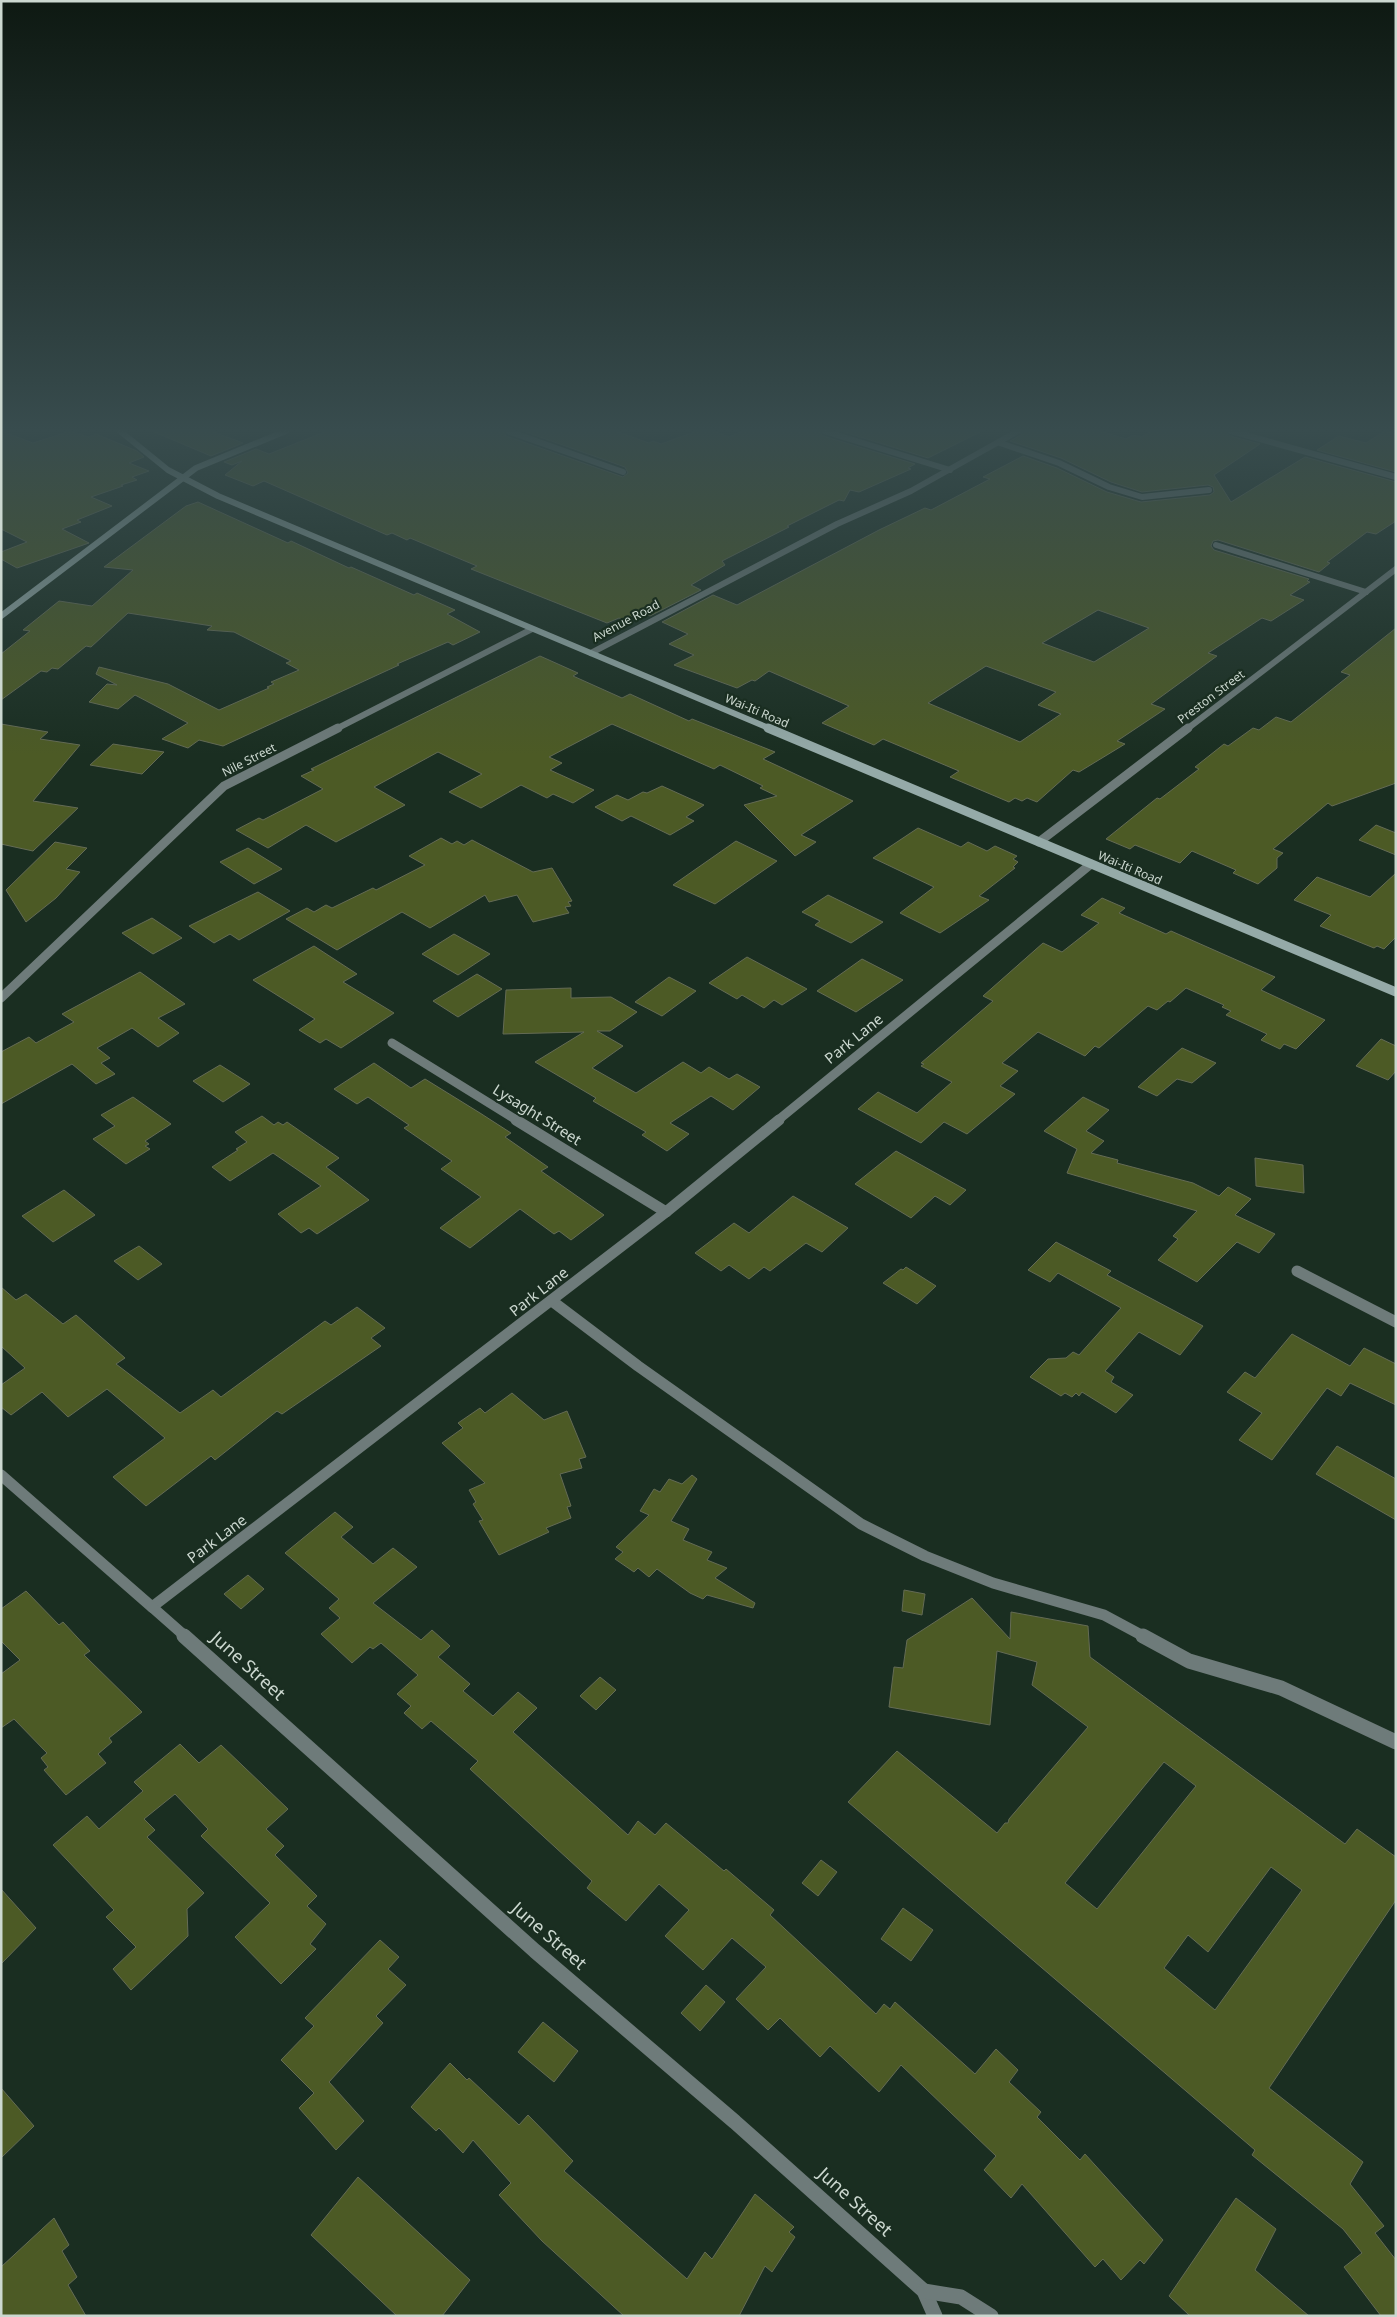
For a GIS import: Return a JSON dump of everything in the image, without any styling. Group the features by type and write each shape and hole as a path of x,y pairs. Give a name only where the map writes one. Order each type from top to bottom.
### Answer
{"main road":[{"path":"1,616 100,539"},
{"name":"Wai-Iti Road","path":"320,539 1396,992"}],"street":[{"name":"Avenue Road","path":"591,653 807,539"},
{"path":"1216,545 1366,592"},
{"name":"Preston Street","path":"1039,842 1396,569"},
{"name":"Nile Street","path":"1,998 224,786 532,628"},
{"name":"Park Lane","path":"152,1607 666,1212 1091,864"},
{"name":"Lysaght Street","path":"392,1043 666,1212"},
{"path":"1298,1271 1396,1322"},
{"path":"552,1301 638,1366 861,1524 925,1556 993,1583 1104,1614 1189,1661 1281,1688 1396,1742"},
{"path":"1,1475 152,1607"},
{"name":"June Street","path":"152,1607 535,1951 735,2122 924,2291 935,2316"},
{"path":"924,2291 961,2297 991,2316"}],"building":[{"path":"21,539 82,539 89,543 17,568 1,559 1,552 27,542"},
{"path":"141,539 279,539 288,543 291,541 349,568 351,567 414,595 417,593 455,610 447,614 480,632 453,645 448,642 397,664 399,665 223,746 199,740 188,748 162,739 188,723 135,695 118,709 89,702 107,684 117,685 96,674 99,667 168,684 219,710 269,688 267,687 274,684 271,682 299,670 286,663 291,661 234,632 207,630 212,626 128,613 91,647 86,646 58,669 52,668 47,672 41,671 1,700 1,654 30,631 23,630 59,601 92,606 133,570 104,567"},
{"path":"413,539 765,539 722,561 725,565 691,585 701,590 650,616 641,612 624,620 619,618 607,623 471,569 477,566"},
{"path":"862,539 1357,539 1327,562 1330,563 1319,572 1218,540 1213,541 1211,546 1214,550 1309,579 1307,581 1310,582 1290,595 1304,600 1271,621 1262,618 1208,653 1217,656 1151,704 1165,709 1117,741 1125,744 1079,772 1073,770 1037,802 1027,798 1022,801 1015,798 1009,802 950,777 959,771 883,739 874,745 822,723 849,706 769,671 755,681 752,680 737,688 674,665 694,655 669,644 688,634 662,622 713,595 737,605","holes":["1098,610 1149,628 1094,662 1042,643","986,666 1056,692 1038,705 1061,714 1020,742 928,703"]},
{"path":"1396,628 1396,783 1332,806 1328,803 1273,849 1283,853 1277,858 1277,868 1258,884 1233,873 1236,870 1192,851 1180,863 1135,845 1130,849 1106,839 1157,798 1160,799 1199,769 1195,767 1224,744 1228,746 1253,728 1259,730 1276,717 1291,722 1350,675 1341,672"},
{"path":"540,656 578,673 573,676 622,698 630,694 689,721 692,719 775,752 763,759 853,801 801,835 816,842 795,856 744,805 777,796 760,788 763,786 720,765 714,769 612,724 549,757 562,763 550,770 594,790 573,803 553,794 547,798 521,785 481,808 449,792 482,774 438,752 374,787 405,805 336,842 306,825 268,848 236,830 259,818 263,820 323,789 301,776 314,770 311,769"},
{"path":"1,724 48,732 40,739 80,745 33,801 78,808 33,851 1,844"},
{"path":"113,744 164,752 142,774 90,765"},
{"path":"662,786 704,805 686,817 694,821 670,835 631,816 622,821 595,807 617,795 628,800 643,792 647,793"},
{"path":"1376,825 1396,833 1396,855 1359,840"},
{"path":"918,828 961,847 968,842 987,851 995,846 1017,856 1013,859 1018,862 1013,867 1015,868 979,896 989,900 940,933 900,913 934,887 873,858"},
{"path":"441,838 452,844 457,841 464,845 472,840 533,872 552,868 572,901 568,902 571,906 565,907 569,913 533,922 517,895 489,902 485,895 430,928 402,912 337,950 286,919 307,908 314,912 326,905 332,908 373,888 376,890 425,865 409,856"},
{"path":"736,841 777,861 715,904 673,885"},
{"path":"55,842 87,848 66,869 80,872 56,898 26,922 6,890"},
{"path":"248,848 282,869 254,884 220,862"},
{"path":"1396,873 1396,937 1384,949 1377,946 1374,948 1320,926 1331,915 1294,900 1317,877 1370,897"},
{"path":"258,892 290,911 239,940 230,934 214,943 189,926"},
{"path":"828,895 883,922 851,943 815,925 820,921 802,912"},
{"path":"1102,898 1125,908 1119,913 1166,934 1171,931 1275,977 1261,990 1325,1020 1296,1049 1284,1044 1280,1049 1261,1040 1267,1034 1226,1015 1231,1011 1222,1007 1224,1005 1186,988 1157,1010 1148,1006 1099,1048 1095,1046 1085,1056 1038,1032 1002,1063 1018,1071 1000,1086 1015,1094 967,1134 944,1122 921,1143 858,1109 878,1092 917,1113 952,1082 921,1066 924,1064 921,1063 993,1001 983,996 1043,943 1062,952 1099,923 1081,915"},
{"path":"152,918 182,938 153,954 122,933"},
{"path":"454,934 490,954 458,975 422,954"},
{"path":"314,946 357,974 343,982 394,1013 341,1048 326,1039 320,1043 299,1030 315,1019 253,980"},
{"path":"747,957 807,989 782,1005 774,1000 764,1008 742,995 737,999 709,983"},
{"path":"862,959 903,980 856,1012 817,991"},
{"path":"140,972 185,1004 158,1018 179,1033 158,1047 132,1028 97,1048 110,1058 101,1063 115,1074 96,1084 72,1064 1,1104 1,1052 29,1037 36,1043 74,1022 62,1014"},
{"path":"477,974 502,989 458,1017 433,1001"},
{"path":"669,977 696,991 662,1016 635,1002"},
{"path":"571,988 571,998 611,997 637,1012 610,1031 597,1031 623,1046 592,1068 636,1093 683,1062 701,1073 709,1067 729,1079 737,1074 760,1087 733,1110 711,1096 670,1123 689,1134 667,1151 642,1135 646,1132 593,1101 596,1098 535,1062 584,1032 503,1034 506,990"},
{"path":"1381,1039 1396,1046 1396,1071 1388,1080 1356,1066"},
{"path":"1182,1048 1216,1063 1192,1083 1177,1079 1157,1096 1138,1087"},
{"path":"374,1063 411,1088 425,1079 511,1133 505,1137 548,1167 541,1171 604,1215 571,1240 559,1231 554,1234 520,1209 470,1248 440,1228 481,1197 441,1169 452,1161 404,1128 409,1125 368,1097 357,1104 334,1089"},
{"path":"220,1065 250,1084 223,1102 193,1081"},
{"path":"133,1097 171,1124 145,1141 149,1144 145,1146 150,1149 126,1164 93,1139 115,1126 101,1115"},
{"path":"1083,1097 1109,1110 1086,1131 1104,1141 1091,1153 1118,1160 1117,1163 1193,1183 1219,1196 1228,1187 1251,1199 1235,1215 1275,1234 1259,1253 1237,1242 1197,1282 1158,1260 1178,1239 1173,1236 1197,1211 1067,1173 1077,1149 1044,1131"},
{"path":"262,1116 274,1125 278,1122 283,1125 287,1122 339,1158 326,1167 369,1200 317,1234 309,1228 301,1233 278,1214 321,1186 273,1153 230,1181 212,1167 247,1142 235,1132"},
{"path":"896,1151 966,1190 950,1205 935,1196 911,1218 855,1184"},
{"path":"1255,1158 1303,1165 1304,1193 1256,1186"},
{"path":"64,1190 95,1215 53,1242 22,1216"},
{"path":"793,1196 848,1228 822,1252 806,1243 770,1271 764,1267 749,1279 729,1265 721,1271 695,1253 734,1223 749,1233"},
{"path":"1056,1242 1111,1271 1107,1275 1203,1326 1180,1355 1139,1332 1105,1371 1114,1377 1111,1382 1133,1395 1116,1413 1082,1392 1079,1396 1076,1393 1072,1397 1065,1393 1061,1396 1030,1377 1048,1359 1066,1358 1073,1352 1079,1355 1121,1308 1058,1273 1050,1282 1028,1270"},
{"path":"139,1246 162,1264 138,1280 114,1261"},
{"path":"906,1267 936,1286 917,1304 883,1283"},
{"path":"1,1287 16,1300 26,1294 63,1324 76,1315 125,1358 116,1364 180,1413 213,1390 221,1397 325,1321 331,1325 357,1307 385,1328 371,1338 381,1346 282,1414 277,1411 215,1460 211,1456 146,1506 113,1477 165,1438 107,1389 68,1417 42,1392 11,1415 1,1407 1,1385 25,1368 1,1346"},
{"path":"1292,1334 1350,1366 1364,1348 1396,1364 1396,1405 1350,1383 1341,1396 1327,1388 1272,1460 1239,1440 1262,1413 1227,1392 1245,1372 1255,1378"},
{"path":"512,1393 544,1420 567,1411 586,1457 579,1459 582,1468 560,1474 571,1506 567,1507 571,1518 546,1528 549,1532 499,1555 479,1521 483,1520 473,1504 476,1502 469,1490 485,1483 442,1443 463,1428 458,1423 480,1408 485,1413"},
{"path":"1337,1446 1396,1479 1396,1520 1316,1474"},
{"path":"692,1475 697,1479 671,1521 689,1529 683,1540 712,1552 707,1560 727,1568 715,1578 755,1603 753,1608 707,1595 703,1599 690,1593 657,1569 649,1577 638,1568 634,1572 615,1559 623,1552 616,1547 649,1515 640,1511 654,1489 660,1492 669,1479 682,1484"},
{"path":"335,1512 353,1527 341,1537 373,1564 393,1548 417,1567 373,1603 421,1640 432,1630 450,1646 438,1657 470,1684 463,1691 493,1716 518,1692 537,1708 513,1732 628,1835 638,1821 655,1835 666,1823 724,1871 726,1869 774,1910 770,1915 876,2014 884,2004 890,2009 895,2002 975,2074 996,2049 1018,2070 1009,2082 1041,2112 1037,2117 1080,2160 1085,2154 1163,2240 1144,2264 1140,2260 1121,2280 1103,2259 1095,2267 1022,2184 1011,2198 984,2170 996,2156 901,2065 879,2092 830,2046 820,2057 780,2018 768,2030 736,1999 766,1967 732,1938 703,1970 665,1936 689,1910 659,1884 626,1921 587,1888 592,1881 470,1769 478,1761 431,1721 422,1729 404,1713 411,1706 397,1694 418,1675 381,1643 373,1649 370,1647 352,1663 321,1634 340,1618 329,1608 339,1599 285,1553"},
{"path":"248,1575 264,1589 241,1609 224,1594"},
{"path":"904,1590 925,1594 922,1615 902,1611"},
{"path":"26,1591 59,1625 63,1622 90,1651 84,1655 142,1712 109,1738 112,1742 98,1754 106,1763 66,1795 44,1770 48,1767 41,1758 47,1753 14,1719 1,1728 1,1674 20,1660 1,1641 1,1609"},
{"path":"972,1598 1010,1639 1011,1612 1088,1626 1090,1657 1345,1844 1357,1829 1396,1857 1396,1900 1269,2088 1363,2162 1350,2184 1384,2226 1375,2233 1396,2260 1396,2316 1381,2316 1344,2267 1362,2253 1343,2229 1252,2155 1255,2150 848,1802 897,1751 997,1833 1005,1823 1008,1823 1009,1819 1088,1727 1032,1685 1037,1662 997,1651 990,1725 889,1707 894,1667 903,1668 907,1640","holes":["1164,1762 1196,1786 1097,1909 1065,1883","1271,1867 1302,1890 1215,2010 1164,1968 1188,1935 1208,1952"]},
{"path":"600,1677 616,1690 596,1710 580,1696"},
{"path":"180,1744 199,1763 221,1745 288,1809 266,1829 284,1846 275,1855 317,1896 307,1906 326,1924 310,1944 316,1949 281,1984 235,1937 270,1903 201,1836 208,1829 175,1794 144,1819 155,1830 147,1837 204,1893 187,1909 188,1936 131,1990 113,1969 136,1947 106,1917 114,1910 53,1845 87,1816 99,1829 143,1791 134,1782"},
{"path":"821,1860 837,1872 818,1896 802,1883"},
{"path":"1,1889 36,1928 1,1964"},
{"path":"903,1908 933,1930 911,1961 881,1939"},
{"path":"380,1940 399,1957 388,1969 406,1985 376,2016 383,2023 329,2082 364,2121 336,2150 299,2108 314,2093 281,2060 314,2026 305,2018"},
{"path":"706,1985 725,2002 700,2031 681,2013"},
{"path":"543,2022 578,2051 554,2082 518,2052"},
{"path":"450,2063 467,2080 469,2078 519,2125 528,2115 573,2161 564,2171 687,2279 705,2252 712,2259 755,2194 794,2227 789,2232 795,2237 772,2272 765,2266 739,2316 624,2316 542,2241 499,2195 511,2183 473,2140 463,2153 439,2128 436,2131 411,2107"},
{"path":"1,2088 34,2126 1,2158"},
{"path":"358,2177 470,2280 442,2316 397,2316 311,2235"},
{"path":"1236,2198 1276,2229 1255,2270 1309,2316 1190,2316 1169,2296"},
{"path":"54,2218 69,2245 62,2251 77,2277 68,2285 86,2316 1,2316 1,2267"}]}
